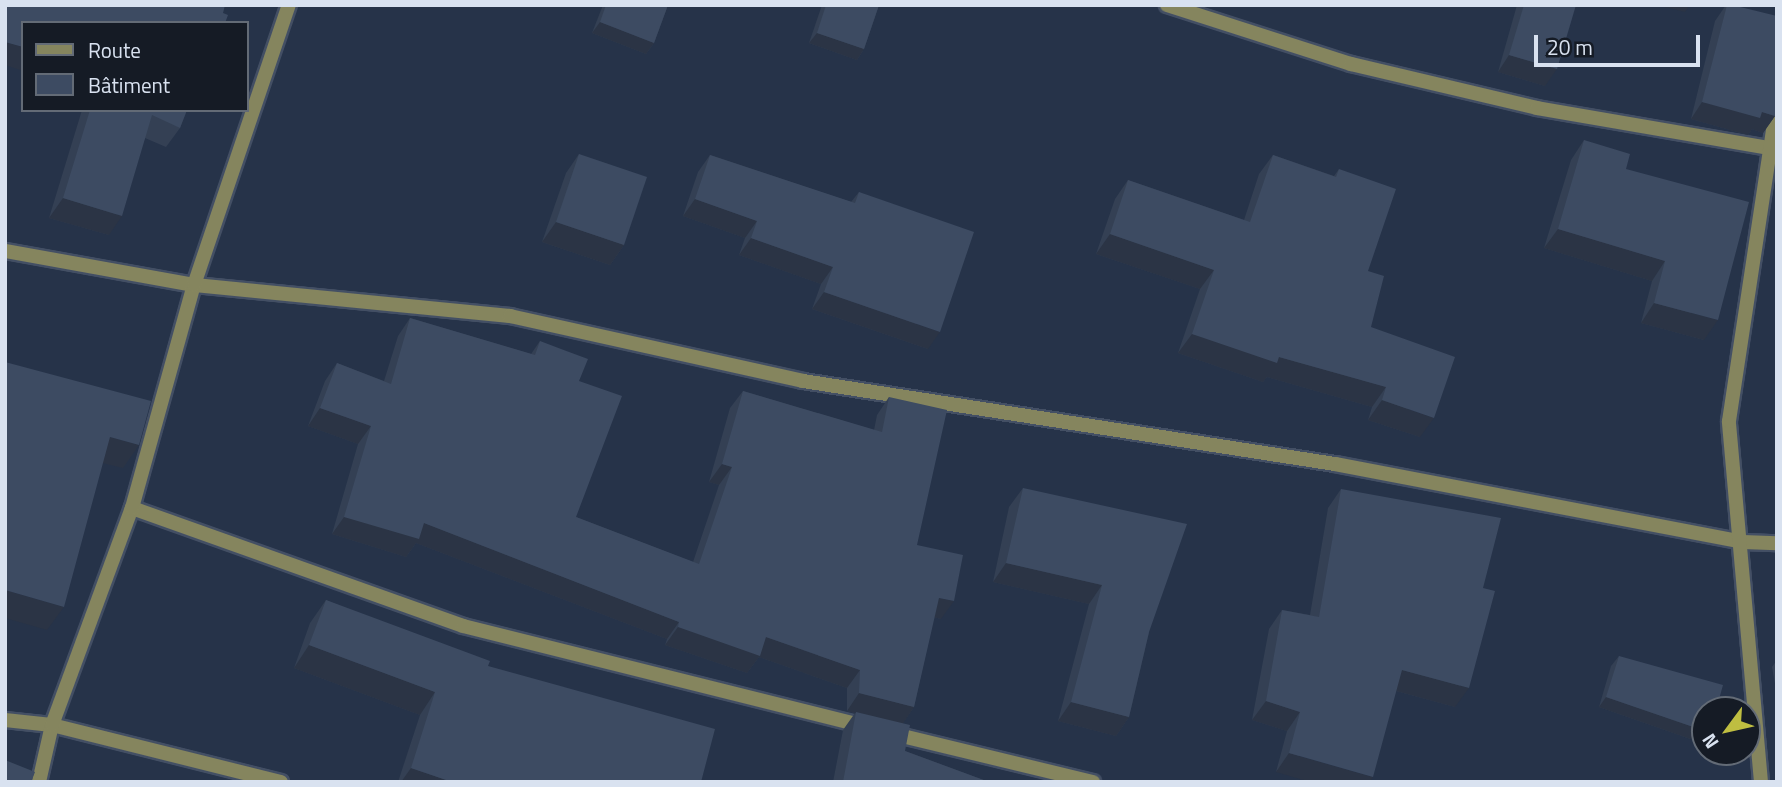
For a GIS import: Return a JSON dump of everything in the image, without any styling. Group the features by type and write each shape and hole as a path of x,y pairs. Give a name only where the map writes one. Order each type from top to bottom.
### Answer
{"street":[{"path":"39,782 52,725 132,508 194,285 289,5"},
{"path":"1167,5 1391,74 1537,108 1769,148"},
{"path":"1761,782 1743,542 1729,421 1777,104"},
{"path":"5,251 194,285 510,316 803,381 1335,464 1743,542 1777,543"},
{"path":"132,508 463,626 1093,782"},
{"path":"5,720 52,725 281,782"}],"building":[{"path":"5,5 225,5 223,13 228,15 226,21 21,21 21,46 5,42"},
{"path":"606,5 668,5 654,43 600,22"},
{"path":"826,5 879,5 864,49 817,33"},
{"path":"1524,5 1576,5 1557,69 1509,55"},
{"path":"1727,5 1777,16 1775,116 1762,112 1760,118 1702,102"},
{"path":"89,112 186,112 180,128 152,115 122,216 63,198"},
{"path":"1584,140 1630,154 1626,169 1749,202 1718,320 1654,303 1665,261 1558,229"},
{"path":"579,154 647,177 624,245 556,222"},
{"path":"710,155 855,203 859,192 974,232 940,332 824,292 833,267 751,238 757,221 695,199"},
{"path":"1273,155 1336,177 1339,169 1396,189 1368,271 1384,276 1371,327 1455,357 1434,418 1382,400 1386,387 1279,357 1277,363 1192,334 1214,270 1110,234 1128,180 1250,222"},
{"path":"410,318 535,355 540,341 588,359 579,381 622,396 576,517 699,564 732,467 722,464 743,391 882,432 889,397 947,410 917,545 963,555 954,601 939,598 914,707 859,693 860,670 766,637 760,656 678,627 679,622 424,523 419,539 344,517 371,426 320,408 337,363 391,384"},
{"path":"5,362 151,401 139,445 110,437 64,607 5,590"},
{"path":"1023,488 1187,524 1149,632 1129,717 1071,702 1102,585 1006,563"},
{"path":"1341,489 1501,518 1483,588 1495,591 1469,688 1402,670 1373,777 1289,753 1300,712 1266,701 1282,610 1319,617"},
{"path":"326,600 490,661 488,666 715,729 701,782 452,782 411,768 435,692 309,645"},
{"path":"1619,656 1723,685 1720,696 1691,696 1691,726 1606,697"},
{"path":"856,712 910,725 905,751 989,782 843,782"},
{"path":"5,760 35,772 31,782 5,782"}]}
